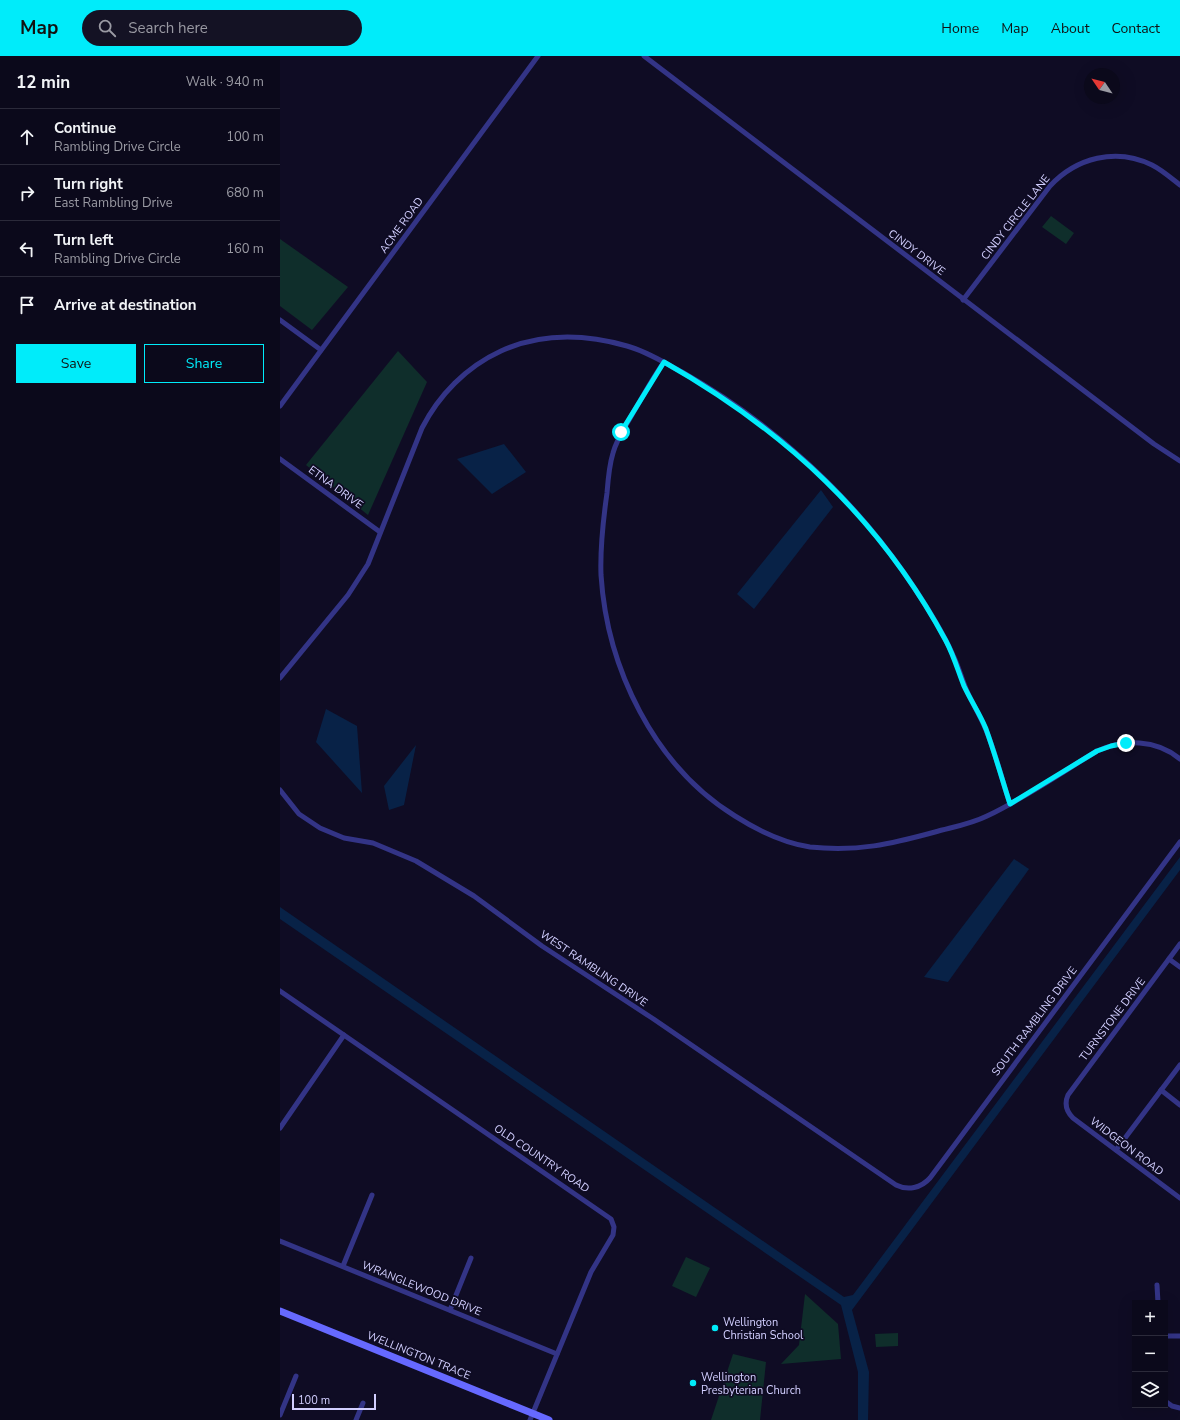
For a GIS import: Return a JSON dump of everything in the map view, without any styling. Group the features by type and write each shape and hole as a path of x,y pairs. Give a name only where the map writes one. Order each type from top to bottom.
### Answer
{"street":[{"name":"ACME ROAD","path":"280,406 538,56"},
{"name":"CINDY DRIVE","path":"644,56 1158,447 1180,460"},
{"name":"CINDY CIRCLE LANE","path":"964,300 1050,186 1061,175 1077,164 1105,157 1129,158 1151,165 1180,185"},
{"path":"280,320 321,350"},
{"path":"280,678 357,582 368,564 417,438 427,418 454,383 480,362 510,347 531,341 553,337 580,338 614,342 630,346 664,362 726,399 774,435 824,479 870,529 906,576 951,650 971,700 985,728 1010,804"},
{"path":"664,362 621,432 613,452 603,513 601,554 606,616 618,661 636,704 665,751 695,785 728,812 759,830 808,846 865,848 895,844 986,817 1097,751 1111,746 1126,743 1146,743 1160,747 1180,759"},
{"name":"ETNA DRIVE","path":"280,459 380,532"},
{"name":"WEST RAMBLING DRIVE","path":"280,790 299,814 320,828 344,838 373,843 416,861 474,896 542,946 658,1022 891,1182"},
{"name":"SOUTH RAMBLING DRIVE","path":"891,1182 900,1187 911,1188 920,1186 927,1181 1180,842"},
{"name":"TURNSTONE DRIVE","path":"1066,1107 1068,1095 1180,944"},
{"path":"1169,959 1180,966"},
{"name":"OLD COUNTRY ROAD","path":"280,991 611,1219 614,1227 613,1235 591,1272 532,1417"},
{"path":"281,1125 344,1035"},
{"path":"1116,1150 1180,1065"},
{"path":"1161,1090 1180,1105"},
{"name":"WIDGEON ROAD","path":"1066,1107 1073,1118 1180,1198"},
{"path":"343,1266 372,1195"},
{"name":"WRANGLEWOOD DRIVE","path":"280,1241 557,1354"},
{"path":"450,1310 471,1258"},
{"path":"1157,1285 1158,1300"},
{"name":"WELLINGTON TRACE","path":"280,1311 532,1417 549,1420"},
{"path":"1168,1336 1180,1336"},
{"path":"280,1415 296,1376"},
{"path":"356,1420 363,1403"},
{"path":"1168,1403 1180,1408"}],"green space":[{"path":"1051,216 1074,233 1066,244 1042,227"},
{"path":"280,239 348,287 312,330 280,306"},
{"path":"398,351 427,382 368,515 306,465"},
{"path":"686,1257 710,1268 696,1297 672,1286"},
{"path":"805,1294 838,1324 841,1359 781,1364 799,1345"},
{"path":"898,1333 898,1346 876,1347 875,1334"},
{"path":"733,1354 766,1362 760,1420 711,1420"}],"water":[{"path":"504,444 526,472 492,494 457,459"},
{"path":"821,490 833,507 754,609 737,594"},
{"path":"326,709 357,726 362,793 316,742"},
{"path":"416,745 404,805 389,810 384,786"},
{"path":"1180,857 1180,870 852,1310 869,1372 868,1420 858,1420 858,1372 841,1305 280,919 280,907 844,1297 853,1295"},
{"path":"1014,859 1029,869 948,982 924,977"}],"place":[{"name":"Wellington Christian School","path":"715,1328"},
{"name":"Wellington Presbyterian Church","path":"693,1383"}],"route":[{"path":"621,432 633,414 653,377 664,362 726,399 750,416 819,474 870,529 923,601 961,672 964,684 985,728 1010,804 1097,751 1126,743"}]}
